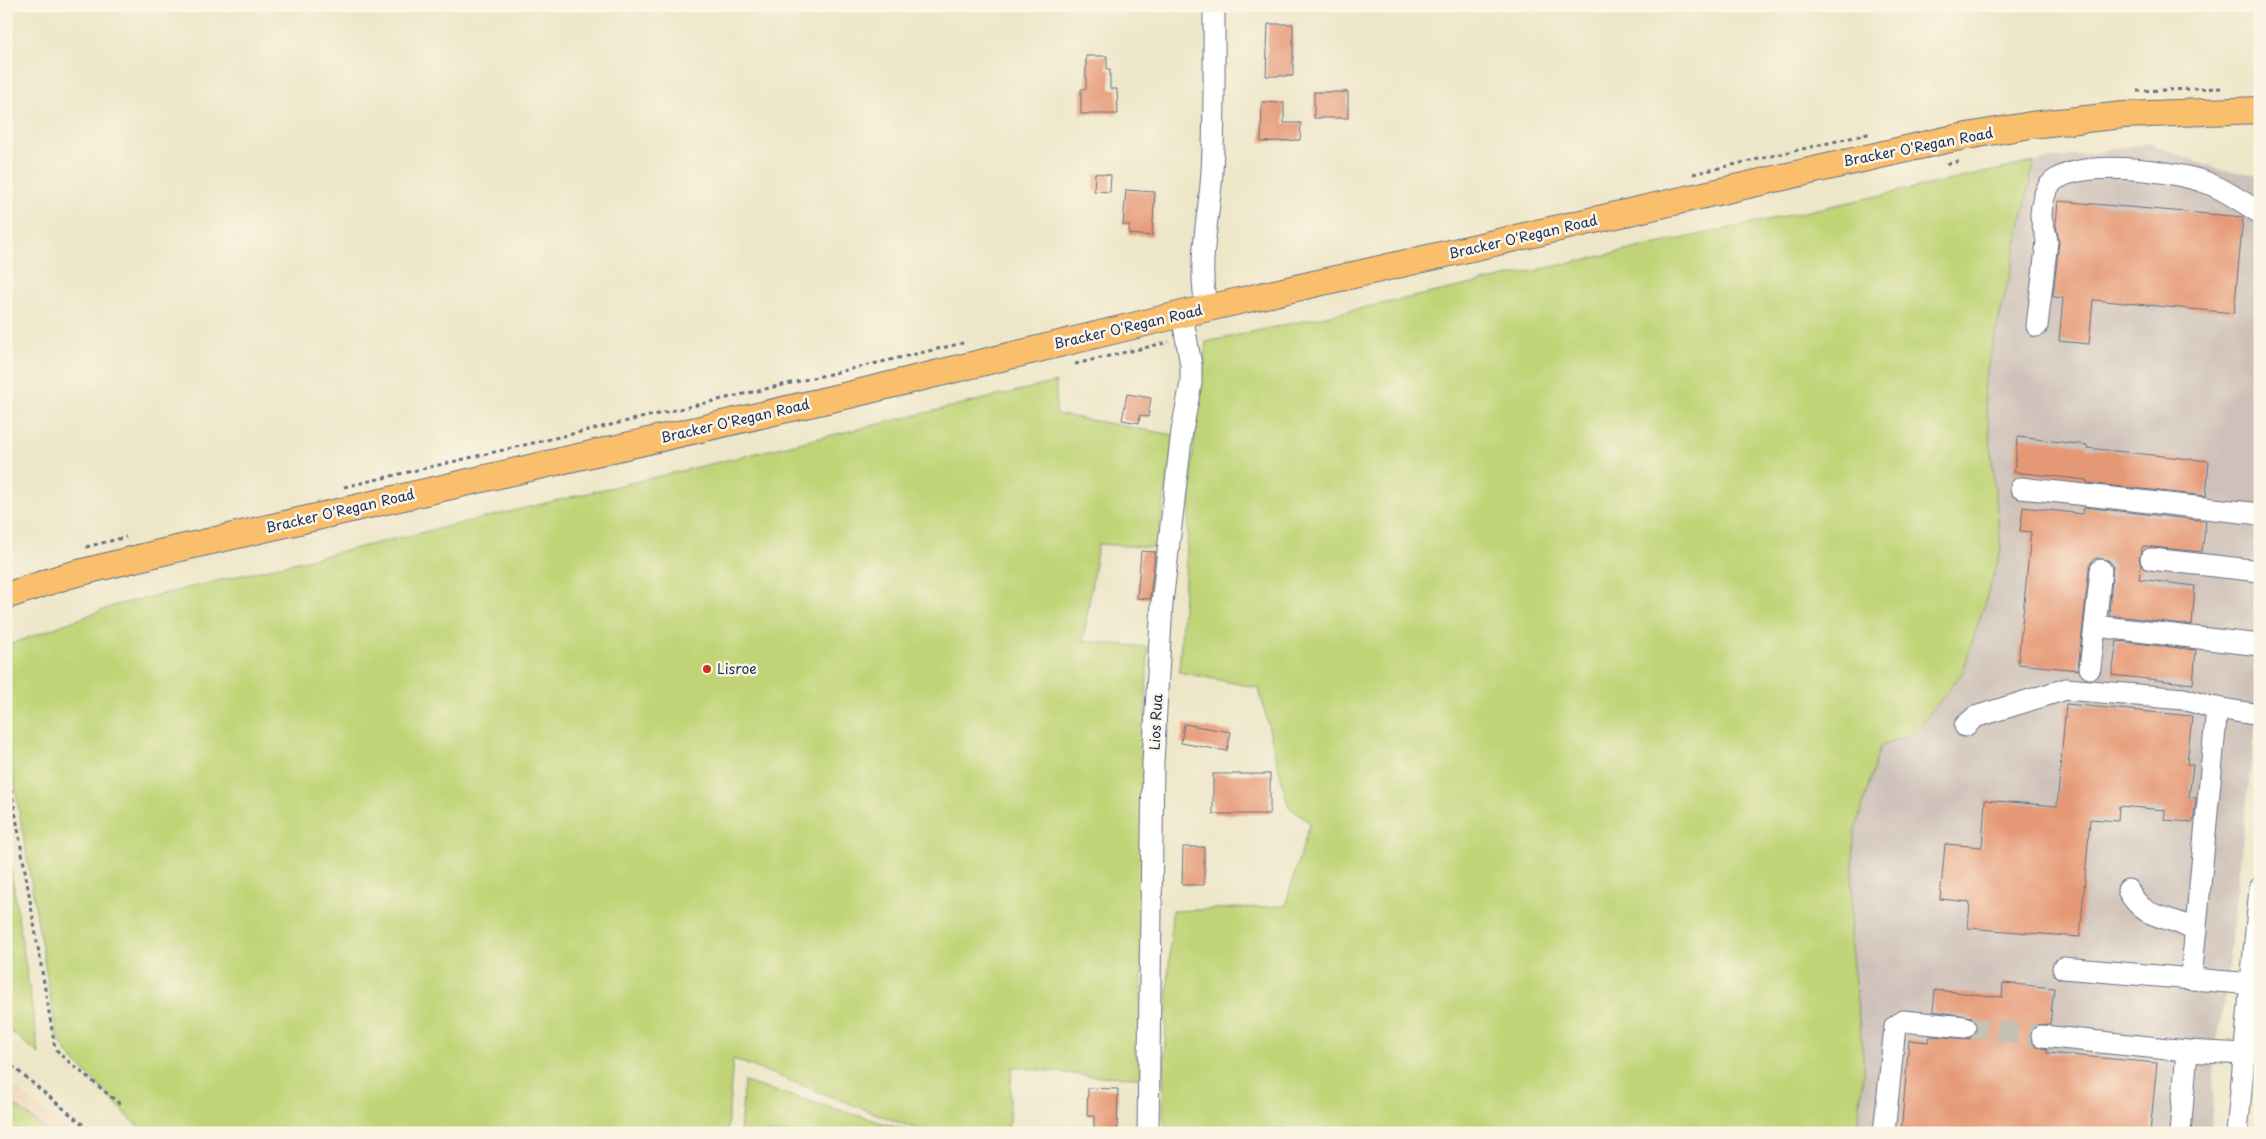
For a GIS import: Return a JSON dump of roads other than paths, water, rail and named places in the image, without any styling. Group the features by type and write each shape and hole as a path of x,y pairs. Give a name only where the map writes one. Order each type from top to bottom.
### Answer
{"main road":[{"name":"Bracker O'Regan Road","path":"6,596 66,576 141,558 852,394 1184,326 1207,308 1539,234 1802,171 1950,139 2031,125 2123,115 2260,110"}],"street":[{"path":"1207,308 1203,294 1203,261 1212,173 1214,6"},
{"path":"2037,326 2047,241 2046,229 2041,216 2047,188 2064,173 2122,167 2178,176 2210,183 2260,213"},
{"name":"Lios Rua","path":"1148,1133 1153,763 1162,603 1182,431 1191,383 1191,365 1184,326"},
{"path":"2021,488 2260,514"},
{"path":"2151,559 2260,571"},
{"path":"2090,668 2101,570"},
{"path":"2095,626 2260,645"},
{"path":"1965,726 1975,717 2066,690 2184,699 2217,708 2260,715"},
{"path":"2191,979 2217,708"},
{"path":"2237,1133 2255,979 2260,888"},
{"path":"2128,890 2134,902 2144,910 2188,926 2196,932"},
{"path":"2063,968 2191,979 2255,979"},
{"path":"1884,1133 1895,1027 1903,1021 1965,1027"},
{"path":"2042,1036 2187,1051 2245,1054"},
{"path":"2180,1133 2187,1051"}],"tunnel":[{"path":"1965,1027 2042,1036"}],"place":[{"name":"Lisroe","path":"707,669"}]}
